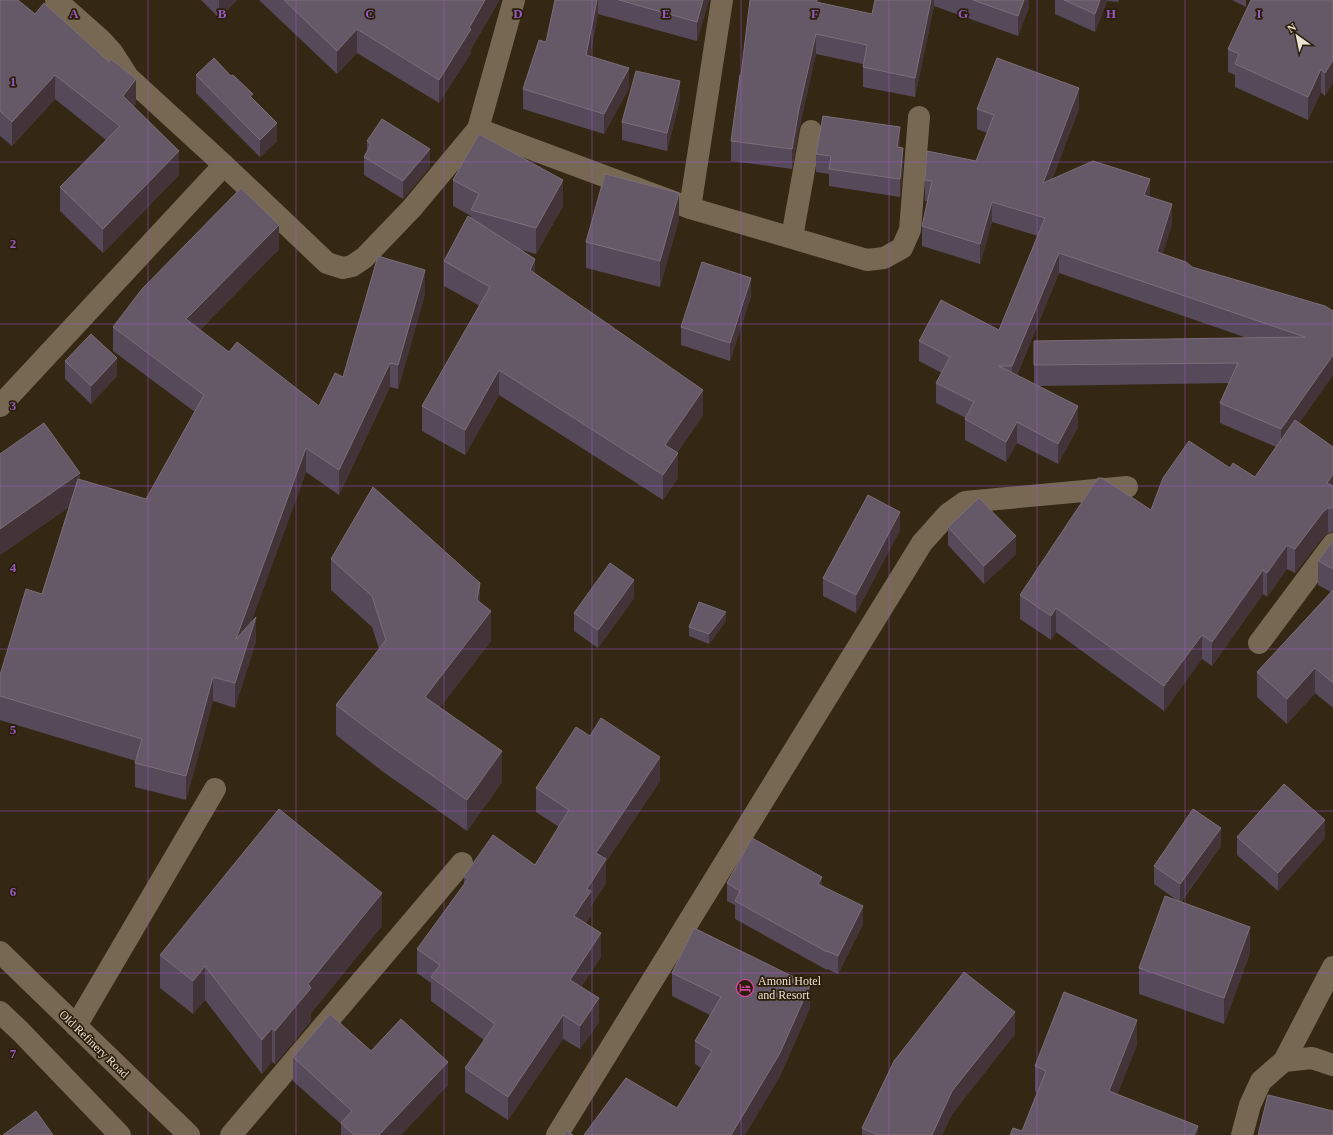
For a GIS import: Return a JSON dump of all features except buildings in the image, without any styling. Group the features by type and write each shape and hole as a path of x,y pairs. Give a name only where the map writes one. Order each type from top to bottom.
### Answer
{"street":[{"path":"56,0 101,40 112,52 128,77 224,165 327,263 343,268 352,266 364,258 407,214 478,129 514,0"},
{"path":"690,208 722,0"},
{"path":"478,129 690,208 867,260 884,258 902,248 910,230 920,118"},
{"path":"792,237 811,131"},
{"path":"0,406 224,165"},
{"path":"557,1135 922,543 948,514 965,502 1127,487"},
{"path":"1259,643 1333,544"},
{"path":"76,1026 215,788"},
{"path":"231,1135 462,863"},
{"name":"Old Refinery Road","path":"0,952 188,1135"},
{"path":"1242,1135 1250,1105 1261,1081 1284,1061 1333,967"},
{"path":"0,1012 120,1135"},
{"path":"1284,1061 1312,1058 1333,1065"}],"place":[{"name":"Amoni Hotel and Resort","path":"745,988"}]}
